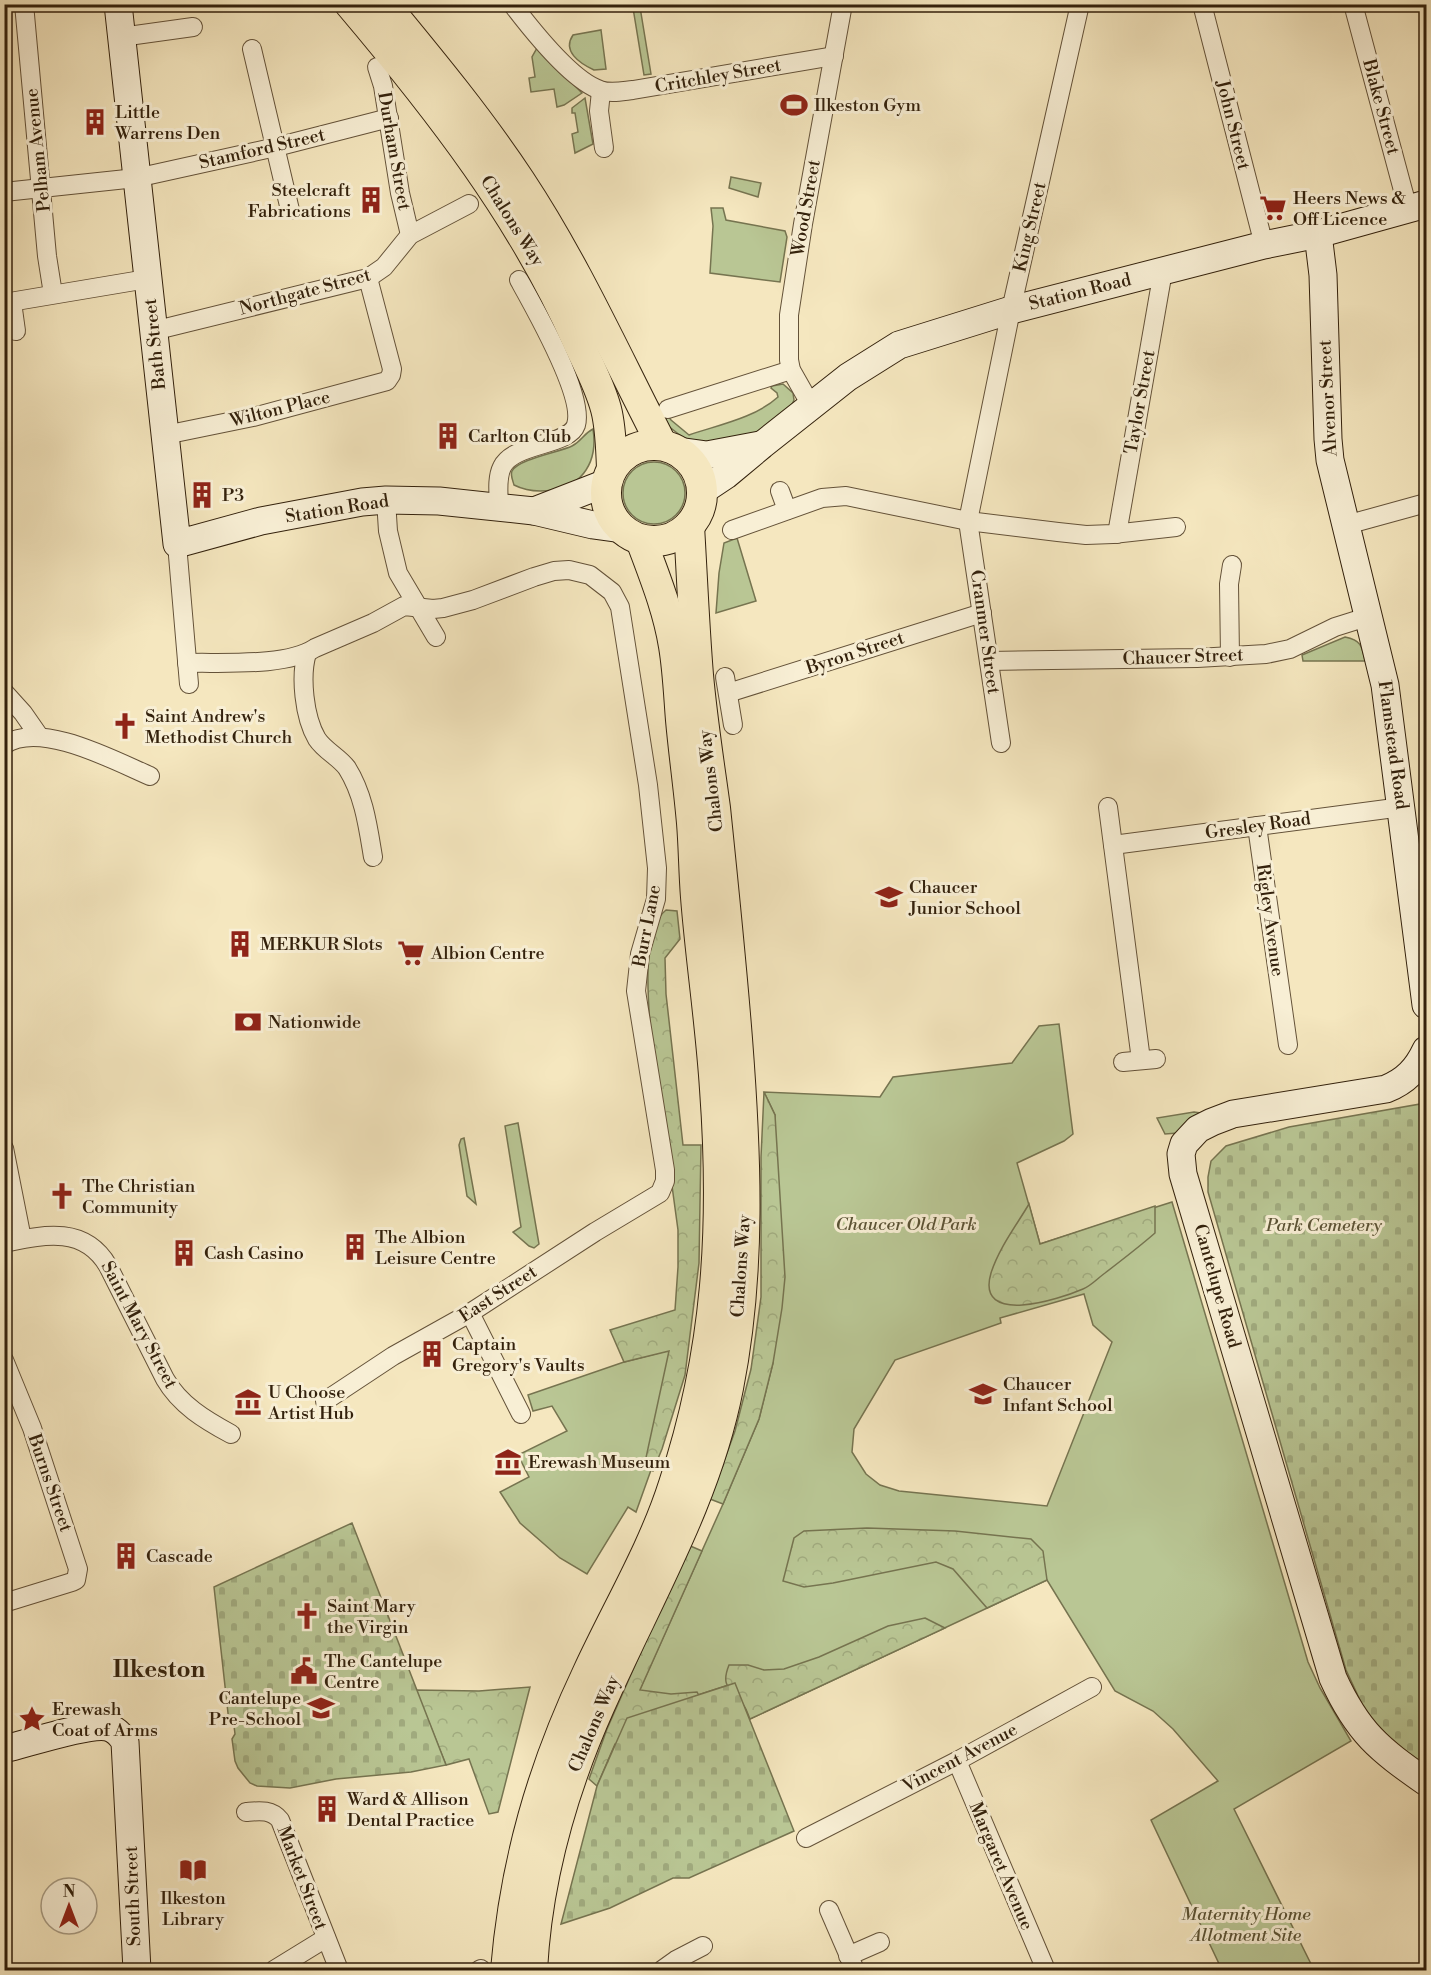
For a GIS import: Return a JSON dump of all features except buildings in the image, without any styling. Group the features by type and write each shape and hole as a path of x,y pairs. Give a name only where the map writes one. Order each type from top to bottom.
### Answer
{"main road":[{"name":"Chalons Way","path":"350,4 394,56 454,134 538,260 570,322 603,399 611,439 609,476"},
{"name":"Chalons Way","path":"384,4 478,121 520,180 573,270 670,448"},
{"path":"647,445 670,448 690,461 699,475 702,491 701,503 689,526 679,534 654,541 632,535 614,520 608,509 605,496 609,476 621,457 633,449 647,445"},
{"name":"Chalons Way","path":"532,1971 541,1888 560,1809 578,1756 601,1702 686,1522 704,1473 728,1389 742,1289 745,1182 740,1083 732,978 699,679 689,526"},
{"name":"Chalons Way","path":"489,1970 510,1926 519,1876 541,1786 558,1740 588,1672 657,1533 691,1431 707,1358 714,1303 719,1245 715,1089 674,645 663,598 632,535"}],"street":[{"name":"Pelham Avenue","path":"24,4 47,256 53,294"},
{"name":"Bath Street","path":"118,4 177,544 189,684"},
{"path":"512,4 572,72 601,91 599,111 604,148"},
{"name":"Wood Street","path":"812,407 791,370 788,343 792,287 843,4"},
{"name":"King Street","path":"968,521 1011,310 1080,4"},
{"name":"John Street","path":"1202,4 1264,245"},
{"name":"Blake Street","path":"1353,4 1417,206"},
{"path":"121,37 193,27"},
{"path":"252,49 290,210"},
{"name":"Critchley Street","path":"601,91 633,90 834,56"},
{"name":"Durham Street","path":"377,67 389,118 400,193 410,235"},
{"name":"Stamford Street","path":"4,192 136,178 276,147 389,118"},
{"name":"Northgate Street","path":"153,331 368,278 384,267 410,235 469,204"},
{"name":"Station Road","path":"702,491 726,476 856,372 899,345 1011,310 1264,245 1318,234 1417,206"},
{"name":"Alvenor Street","path":"1318,234 1323,275 1330,460 1381,664"},
{"name":"Taylor Street","path":"1117,534 1163,271"},
{"name":"Wilton Place","path":"165,435 302,404 387,381 392,369 368,278"},
{"path":"16,331 8,303 147,279"},
{"path":"499,508 498,488 502,467 510,456 561,437 573,431 577,423 577,414 568,382 555,346 519,280"},
{"path":"668,409 710,405 791,370"},
{"name":"Station Road","path":"670,448 707,455 762,445"},
{"name":"Station Road","path":"534,511 609,476"},
{"path":"780,491 787,510"},
{"path":"732,530 822,498 846,496 968,521 1086,535 1176,527"},
{"path":"386,500 393,556 398,573 436,637"},
{"name":"Station Road","path":"177,544 261,521 362,502 386,500 439,501 534,511 632,535"},
{"path":"1346,525 1426,503"},
{"name":"Cranmer Street","path":"968,521 1001,743"},
{"path":"1230,657 1229,584 1232,565"},
{"name":"Burr Lane","path":"417,606 443,608 473,600 534,577 569,570 590,574 612,592 617,600 633,682 657,868 656,899 640,954 636,991 657,1115 665,1181"},
{"path":"187,663 264,661 307,653 374,623 404,606 417,606"},
{"name":"Byron Street","path":"733,725 726,685 982,613"},
{"name":"Chaucer Street","path":"989,661 1230,657 1279,652 1335,627 1370,616"},
{"path":"307,653 303,667 303,680 310,723 317,739 346,768 356,786 367,819 374,857"},
{"name":"Flamstead Road","path":"1381,664 1402,807 1426,1005"},
{"path":"4,692 23,712 39,736"},
{"path":"4,745 11,740 39,736 60,739 150,776"},
{"path":"1108,807 1140,1060"},
{"name":"Gresley Road","path":"1113,845 1402,807"},
{"name":"Rigley Avenue","path":"1257,826 1292,1013 1288,1045"},
{"name":"Cantelupe Road","path":"1423,1064 1404,1080 1386,1089 1233,1114 1198,1129 1184,1144 1180,1154 1183,1173 1333,1678 1356,1721 1369,1738 1391,1758 1426,1782"},
{"path":"4,1148 13,1241"},
{"name":"East Street","path":"325,1401 393,1356 470,1313 660,1193 665,1181"},
{"name":"Saint Mary Street","path":"13,1241 52,1235 64,1236 85,1243 99,1253 174,1393 197,1413 231,1434"},
{"path":"470,1313 521,1414"},
{"name":"Burns Street","path":"4,1360 32,1428 78,1573 76,1580 72,1582 4,1603"},
{"name":"Vincent Avenue","path":"806,1838 831,1835 957,1761 1092,1687"},
{"name":"South Street","path":"4,1749 91,1728 102,1727 115,1730 121,1735 127,1749 137,1971"},
{"name":"Margaret Avenue","path":"957,1761 1046,1971"},
{"name":"Market Street","path":"246,1812 267,1811 280,1820 339,1971"},
{"path":"829,1910 852,1963 880,1941"},
{"path":"274,1971 326,1938"},
{"path":"663,1971 676,1959 703,1946"}],"green space":[{"path":"640,7 651,74 644,75 633,8"},
{"path":"601,30 606,69 594,70 574,56 570,41 573,35"},
{"path":"537,48 582,93 557,107 554,89 531,92 529,78 535,77 532,57"},
{"path":"585,98 593,144 575,153 572,134 578,132 572,108"},
{"path":"731,177 761,183 758,197 729,188"},
{"path":"711,208 723,208 726,220 785,231 787,237 780,282 710,273 713,226"},
{"path":"783,384 793,393 794,400 791,407 776,420 737,445 686,440 662,421 653,397 671,420 689,435 736,420 758,410 778,397 771,388 772,386"},
{"path":"593,429 594,445 591,460 586,470 572,483 543,491 514,485 511,473 516,467 530,459 572,446"},
{"path":"654,462 676,471 685,493 676,515 654,524 632,515 623,493 632,471"},
{"path":"737,538 756,601 716,613 724,543"},
{"path":"1345,637 1360,644 1365,661 1303,661 1302,655"},
{"path":"666,910 677,911 680,939 665,958 666,994 683,1145 701,1145 699,1263 685,1375 653,1471 644,1467 669,1351 624,1362 610,1330 675,1310 678,1230 650,1024 648,981 653,932 658,919"},
{"name":"Chaucer Old Park","path":"1059,1024 1073,1134 1064,1141 1017,1163 1040,1244 1172,1202 1308,1662 1320,1688 1351,1741 1234,1809 1314,1970 1222,1970 1151,1820 1218,1781 1173,1729 1153,1711 1115,1691 1047,1580 750,1719 735,1683 627,1718 759,1419 773,1363 775,1115 764,1092 880,1097 893,1077 1012,1063 1039,1026","holes":["1084,1294 1093,1325 1112,1342 1047,1506 899,1491 880,1485 866,1474 852,1452 854,1429 895,1360 1001,1323 1000,1318"]},
{"path":"764,1092 775,1115 785,1277 782,1308 773,1363 759,1419 723,1504 710,1499 735,1431 751,1369 761,1297 761,1157"},
{"name":"Park Cemetery","path":"1426,1103 1426,1767 1405,1754 1366,1713 1346,1670 1208,1192 1208,1177 1211,1161 1226,1146 1289,1127"},
{"path":"1201,1113 1178,1133 1165,1134 1157,1118"},
{"path":"518,1123 539,1244 534,1248 513,1232 521,1227 505,1126"},
{"path":"464,1138 476,1204 467,1196 459,1145 461,1139"},
{"path":"1029,1204 1040,1244 1155,1206 1155,1233 1086,1288 1040,1303 1007,1304 995,1300 989,1290 991,1273 1003,1246"},
{"path":"674,1349 651,1470 636,1512 628,1507 587,1574 560,1558 520,1523 500,1492 529,1477 518,1455 567,1431 552,1406 533,1411 528,1395 624,1362"},
{"path":"352,1523 446,1765 411,1772 336,1779 290,1788 257,1786 250,1783 235,1761 232,1739 235,1734 234,1726 229,1722 214,1587"},
{"path":"867,1528 955,1531 1031,1539 1043,1551 1047,1580 987,1608 953,1569 936,1562 804,1587 783,1581 794,1538 804,1531"},
{"path":"688,1545 702,1551 640,1690 671,1694 697,1692 702,1701 615,1744 597,1786 589,1779 607,1729"},
{"path":"925,1618 945,1628 750,1719 746,1709 727,1684 726,1673 729,1665 748,1665 764,1670 784,1669 819,1657 888,1626"},
{"path":"735,1683 794,1831 689,1878 673,1878 610,1908 561,1924 597,1786 627,1718"},
{"path":"530,1687 498,1812 489,1814 469,1759 446,1765 416,1690 479,1691"}],"place":[{"name":"Ilkeston Gym","path":"794,105"},
{"name":"Little Warrens Den","path":"95,122"},
{"name":"Steelcraft Fabrications","path":"371,200"},
{"name":"Heers News & Off Licence","path":"1273,208"},
{"name":"Carlton Club","path":"448,436"},
{"name":"P3","path":"202,495"},
{"name":"Saint Andrew's Methodist Church","path":"125,726"},
{"name":"Chaucer Junior School","path":"889,897"},
{"name":"MERKUR Slots","path":"240,944"},
{"name":"Albion Centre","path":"411,953"},
{"name":"Nationwide","path":"248,1022"},
{"name":"The Christian Community","path":"62,1196"},
{"name":"The Albion Leisure Centre","path":"355,1247"},
{"name":"Cash Casino","path":"184,1253"},
{"name":"Captain Gregory's Vaults","path":"432,1354"},
{"name":"Chaucer Infant School","path":"983,1394"},
{"name":"U Choose Artist Hub","path":"248,1402"},
{"name":"Erewash Museum","path":"508,1462"},
{"name":"Cascade","path":"126,1556"},
{"name":"Saint Mary the Virgin","path":"307,1616"},
{"name":"The Cantelupe Centre","path":"304,1671"},
{"name":"Cantelupe Pre-School","path":"321,1708"},
{"name":"Erewash Coat of Arms","path":"32,1719"},
{"name":"Ward & Allison Dental Practice","path":"327,1809"},
{"name":"Ilkeston Library","path":"193,1870"}],"district":[{"name":"Ilkeston","path":"159,1670"}],"park label":[{"name":"Maternity Home Allotment Site","path":"1246,1924"}]}
